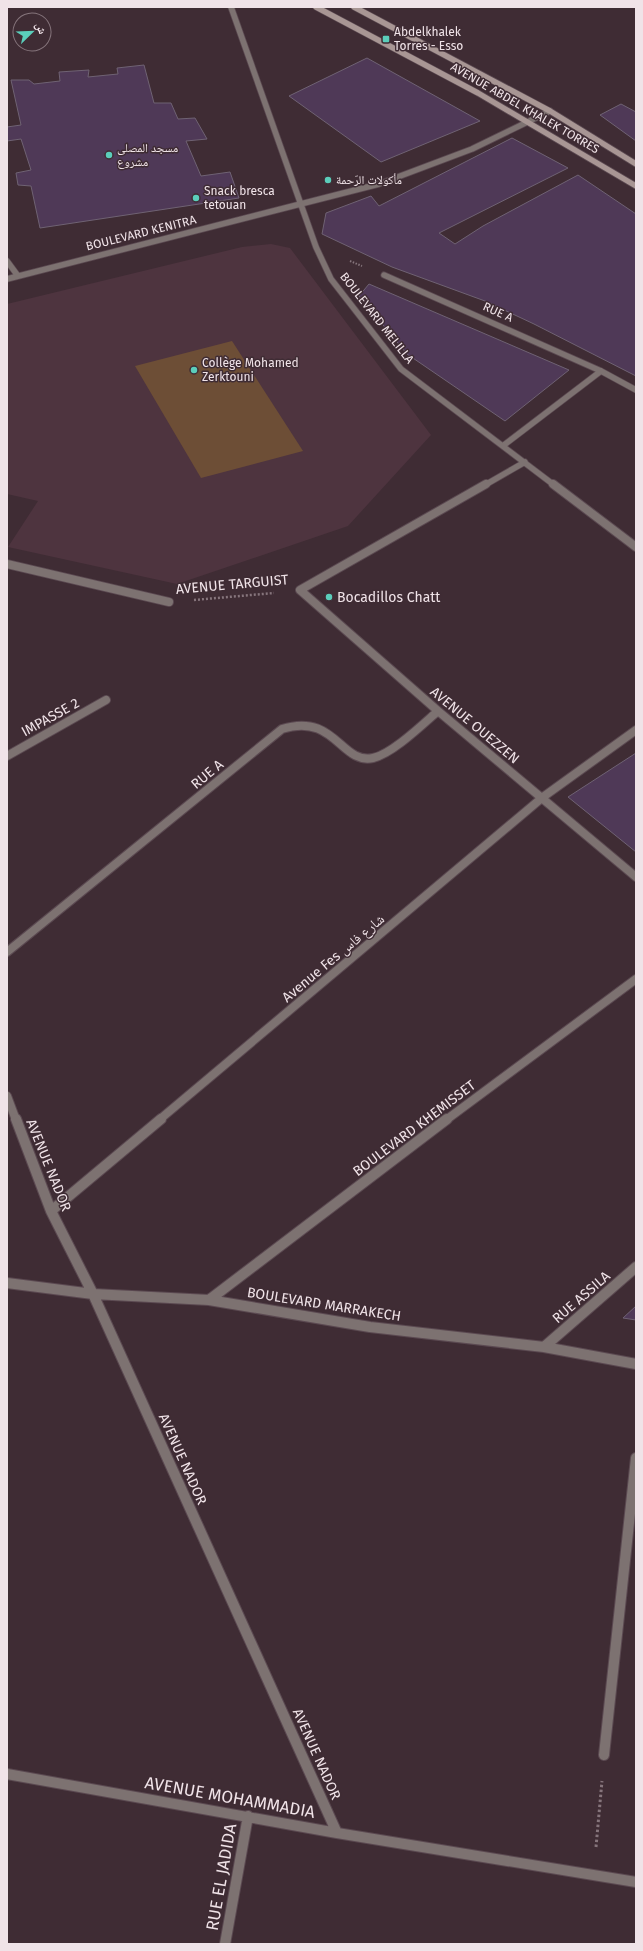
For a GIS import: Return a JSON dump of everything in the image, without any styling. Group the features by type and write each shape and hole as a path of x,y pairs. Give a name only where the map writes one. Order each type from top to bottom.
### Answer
{"main road":[{"name":"AVENUE ABDEL KHALEK TORRES","path":"316,7 399,49 528,121 636,186"},
{"name":"AVENUE ABDEL KHALEK TORRES","path":"354,7 550,111 636,164"}],"street":[{"name":"BOULEVARD MELILLA","path":"231,7 316,247 331,279 401,369 504,445 636,546"},
{"name":"BOULEVARD KENITRA","path":"7,279 379,184 472,149 550,111"},
{"path":"7,261 18,276"},
{"name":"RUE A","path":"384,275 601,371 636,390"},
{"path":"504,445 601,371"},
{"name":"AVENUE TARGUIST","path":"300,590 525,462"},
{"name":"AVENUE TARGUIST","path":"7,564 169,602"},
{"name":"AVENUE OUEZZEN","path":"300,590 438,712 543,797 636,877"},
{"name":"IMPASSE 2","path":"7,756 106,700"},
{"name":"RUE A","path":"7,952 282,729 296,724 308,725 324,730 346,750 361,757 373,758 394,746 438,712"},
{"name":"Avenue Fes شارع فاس","path":"51,1211 543,797 636,730"},
{"name":"BOULEVARD KHEMISSET","path":"209,1300 464,1106 636,979"},
{"name":"AVENUE NADOR","path":"7,1096 51,1211 93,1294 337,1833"},
{"name":"RUE ASSILA","path":"544,1347 636,1267"},
{"name":"BOULEVARD MARRAKECH","path":"7,1283 93,1294 209,1300 370,1327 544,1347 636,1364"},
{"path":"604,1755 636,1458"},
{"name":"AVENUE MOHAMMADIA","path":"7,1774 337,1833 636,1882"},
{"name":"RUE EL JADIDA","path":"225,1944 248,1816"}],"path":[{"name":"AVENUE TARGUIST","path":"169,602 300,590"},
{"path":"594,1874 604,1755"}],"shaded area":[{"name":"Collège Mohamed Zerktouni","path":"271,244 290,248 431,435 348,526 177,584 8,547 38,501 7,494 7,304 242,247"},
{"path":"232,341 303,451 201,478 135,366"}],"building":[{"path":"367,58 480,121 381,162 289,96"},
{"name":"مسجد المصلى مشروع","path":"144,65 154,103 171,103 178,119 195,118 207,139 186,141 201,176 230,172 239,198 40,228 31,186 18,185 16,173 31,170 21,139 7,141 7,127 21,125 11,80 29,80 34,84 60,81 59,72 89,70 88,77 118,74 117,68"},
{"path":"621,104 636,112 636,141 600,115"},
{"path":"512,138 568,168 439,233 455,244 483,226 578,175 636,214 636,376 485,301 392,267 322,234 326,213 371,196 379,206"},
{"path":"369,284 569,370 505,421 407,354 359,296"},
{"path":"636,753 636,852 568,797"},
{"path":"636,1306 636,1320 623,1318"}],"place":[{"name":"Abdelkhalek Torres - Esso","path":"386,39"},
{"name":"مسجد المصلى مشروع","path":"109,155"},
{"name":"مأكولات الرّحمة","path":"328,180"},
{"name":"Snack bresca tetouan","path":"196,198"},
{"name":"Collège Mohamed Zerktouni","path":"194,370"},
{"name":"Bocadillos Chatt","path":"329,597"}]}
